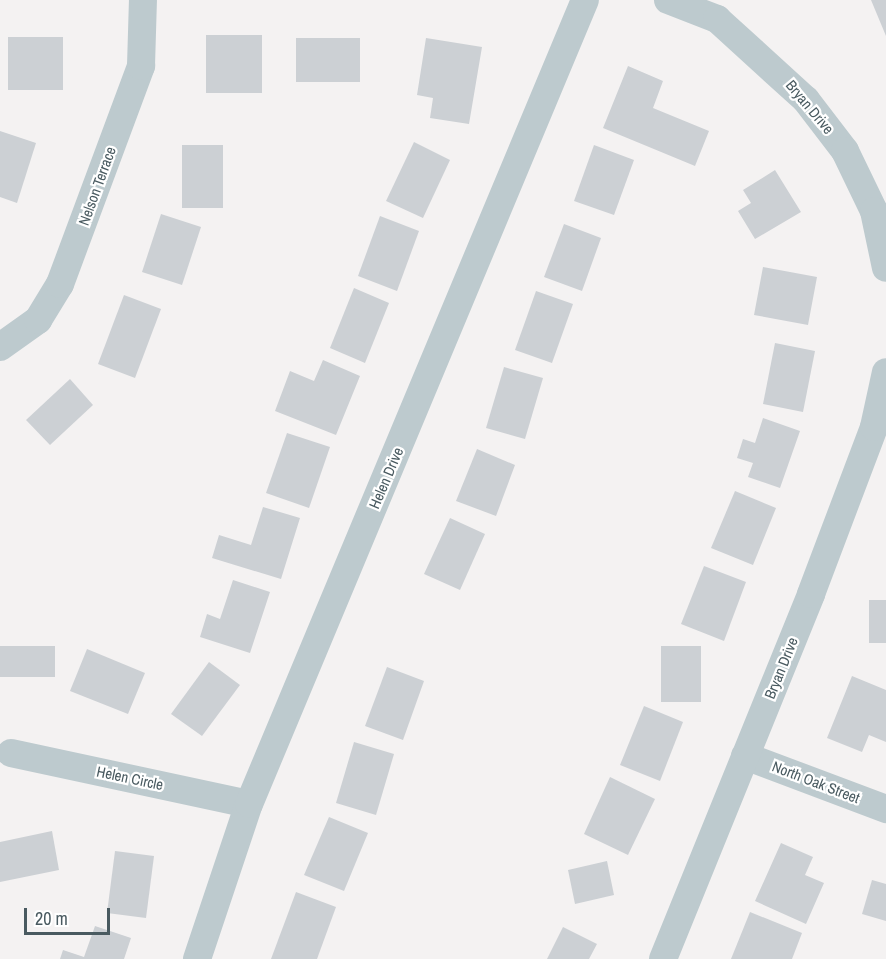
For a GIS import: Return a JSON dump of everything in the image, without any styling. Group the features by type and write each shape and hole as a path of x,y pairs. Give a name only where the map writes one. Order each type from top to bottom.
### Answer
{"street":[{"name":"Nelson Terrace","path":"0,347 38,320 60,284 141,66 143,0"},
{"name":"Helen Drive","path":"197,959 249,804 585,0"},
{"name":"Bryan Drive","path":"668,0 717,19 806,100 845,151 874,211 886,268"},
{"name":"Bryan Drive","path":"663,959 746,756 874,427 886,372"},
{"name":"Helen Circle","path":"11,753 249,804"},
{"name":"North Oak Street","path":"746,756 886,809"}],"building":[{"path":"871,0 886,0 886,36"},
{"path":"206,35 262,35 262,93 206,93"},
{"path":"8,37 63,37 63,90 8,90"},
{"path":"296,38 360,38 360,82 296,82"},
{"path":"426,38 482,47 469,124 430,118 433,98 417,95"},
{"path":"628,66 663,81 653,108 709,131 695,166 603,128"},
{"path":"0,131 36,143 17,203 0,197"},
{"path":"414,142 450,160 423,218 386,201"},
{"path":"182,145 223,145 223,208 182,208"},
{"path":"594,145 634,160 614,215 574,201"},
{"path":"775,170 801,212 755,239 738,211 751,203 743,190"},
{"path":"161,214 201,227 182,285 142,272"},
{"path":"380,216 419,231 397,291 358,276"},
{"path":"564,224 601,238 582,291 544,277"},
{"path":"763,267 817,277 808,325 754,315"},
{"path":"354,288 389,303 365,363 330,348"},
{"path":"536,291 573,304 552,363 515,350"},
{"path":"124,295 161,309 135,378 98,364"},
{"path":"775,343 815,351 803,412 763,404"},
{"path":"323,360 360,376 336,435 275,411 290,371 314,381"},
{"path":"504,367 543,378 525,439 486,428"},
{"path":"70,379 93,405 50,445 26,420"},
{"path":"763,418 800,431 780,488 748,477 753,463 737,458 743,439 755,443"},
{"path":"287,433 330,447 309,508 266,493"},
{"path":"477,449 515,465 496,516 456,501"},
{"path":"735,491 776,508 753,565 711,548"},
{"path":"263,507 300,518 281,579 212,558 219,535 251,545"},
{"path":"450,518 485,534 460,590 424,574"},
{"path":"704,566 746,582 724,641 681,624"},
{"path":"233,580 270,592 250,653 200,637 207,614 220,619"},
{"path":"869,600 886,600 886,643 869,643"},
{"path":"0,646 55,646 55,677 0,677"},
{"path":"661,646 701,646 701,702 661,702"},
{"path":"87,649 145,673 128,714 70,691"},
{"path":"209,662 240,685 202,736 171,714"},
{"path":"387,667 424,681 403,740 365,726"},
{"path":"852,676 886,690 886,742 869,735 862,752 827,738"},
{"path":"644,706 683,722 660,781 620,765"},
{"path":"354,742 394,754 376,815 336,803"},
{"path":"610,777 655,799 628,855 584,834"},
{"path":"329,817 368,833 344,891 304,875"},
{"path":"52,831 59,870 0,882 0,842"},
{"path":"781,843 813,857 805,875 824,883 806,924 755,901"},
{"path":"115,851 154,856 146,918 107,913"},
{"path":"607,861 614,895 575,904 568,870"},
{"path":"872,880 886,884 886,921 862,914"},
{"path":"296,892 336,907 317,959 271,959"},
{"path":"750,912 802,933 792,959 731,959"},
{"path":"95,926 131,938 124,959 60,959 63,950 84,957"},
{"path":"563,927 597,944 589,959 547,959"}]}
